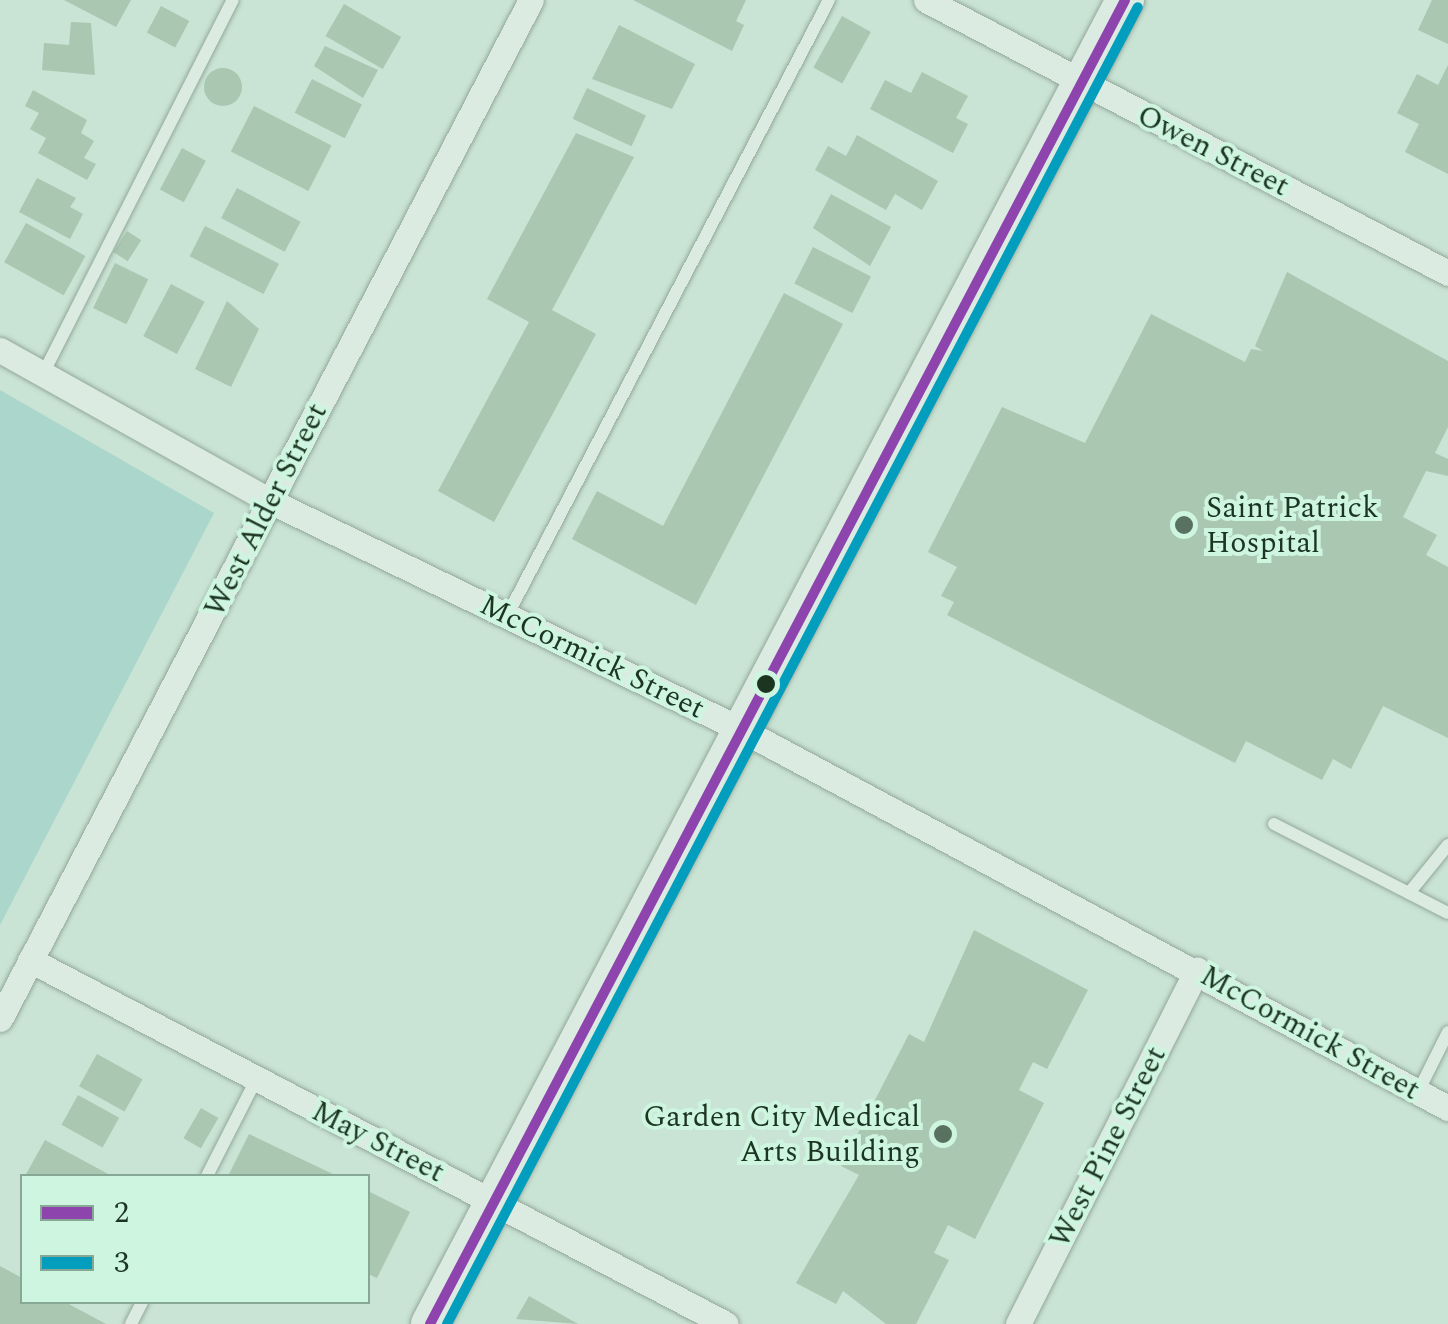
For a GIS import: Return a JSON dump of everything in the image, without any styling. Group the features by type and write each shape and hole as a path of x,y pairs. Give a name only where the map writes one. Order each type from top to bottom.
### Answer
{"main road":[{"path":"430,1324 1125,0"}],"street":[{"name":"West Alder Street","path":"0,1019 531,0"},
{"name":"Owen Street","path":"926,0 1448,273"},
{"name":"McCormick Street","path":"0,350 270,500 742,730 1197,970 1448,1108"},
{"name":"May Street","path":"30,960 726,1324"},
{"name":"West Pine Street","path":"1018,1324 1197,970"}],"lane":[{"path":"44,374 234,0"},
{"path":"507,616 830,0"},
{"path":"1274,824 1448,914"},
{"path":"1409,893 1448,844"},
{"path":"1418,1092 1448,1032"},
{"path":"208,1174 257,1078"}],"shaded area":[{"path":"0,390 214,513 0,925"}],"building":[{"path":"64,0 131,0 116,27"},
{"path":"633,0 746,0 736,21 744,25 732,51"},
{"path":"1432,0 1448,0 1448,44 1418,30"},
{"path":"344,4 401,37 383,69 326,36"},
{"path":"161,6 189,21 175,48 147,32"},
{"path":"842,16 871,32 842,84 813,68"},
{"path":"71,22 91,23 95,75 42,70 44,43 69,45"},
{"path":"619,25 695,64 672,109 592,79"},
{"path":"325,46 378,70 363,98 314,66"},
{"path":"1448,65 1448,174 1405,152 1419,124 1397,113 1417,74 1438,85"},
{"path":"223,68 237,73 242,87 237,101 223,106 209,101 204,87 209,73"},
{"path":"922,72 968,96 956,118 968,124 953,153 870,109 885,80 911,93"},
{"path":"312,79 362,104 345,138 295,113"},
{"path":"587,88 646,115 632,146 573,119"},
{"path":"33,90 87,120 81,133 94,141 84,158 96,164 87,180 38,153 46,138 30,129 39,113 25,106"},
{"path":"254,106 332,145 308,191 231,151"},
{"path":"576,133 634,157 552,310 596,334 494,522 438,491 529,322 487,299"},
{"path":"857,135 938,181 922,210 895,194 886,210 815,170 828,146 846,156"},
{"path":"182,148 206,161 184,202 160,189"},
{"path":"37,178 76,198 70,207 83,214 70,239 19,212"},
{"path":"237,188 301,222 285,252 221,218"},
{"path":"831,194 891,227 870,266 813,228"},
{"path":"26,223 85,256 64,295 4,262"},
{"path":"205,226 279,264 264,294 190,256"},
{"path":"127,231 141,240 128,261 113,252"},
{"path":"813,247 871,277 852,313 794,284"},
{"path":"115,263 148,279 126,324 93,308"},
{"path":"1287,272 1448,361 1448,427 1435,453 1448,459 1448,476 1426,471 1403,517 1437,535 1426,555 1448,567 1448,738 1383,706 1351,769 1333,759 1322,780 1246,741 1235,763 947,615 954,602 941,596 957,567 928,552 1002,407 1085,443 1151,314 1245,362 1251,349 1263,351 1255,346"},
{"path":"171,284 205,302 177,354 143,336"},
{"path":"784,293 843,324 696,605 572,539 597,491 663,526"},
{"path":"227,301 259,329 231,387 195,369"},
{"name":"Garden City Medical Arts Building","path":"974,930 1088,990 1047,1069 1033,1062 1019,1090 1044,1103 975,1239 948,1225 934,1253 949,1260 916,1324 886,1324 843,1291 836,1304 796,1283 859,1175 841,1166 909,1034 924,1042"},
{"path":"97,1054 142,1079 125,1112 79,1086"},
{"path":"78,1095 119,1118 103,1148 62,1125"},
{"path":"201,1108 218,1118 201,1148 183,1138"},
{"path":"249,1134 333,1174 229,1174"},
{"path":"45,1140 108,1174 26,1174"},
{"path":"370,1192 410,1212 377,1278 370,1275"},
{"path":"0,1266 20,1277 20,1304 69,1304 106,1324 0,1324"},
{"path":"529,1296 578,1324 516,1319"}],"transit line":[{"name":"2","path":"430,1324 1125,0"},
{"name":"3","path":"447,1324 1138,7"}],"place":[{"name":"Saint Patrick Hospital","path":"1184,525"},
{"name":"Garden City Medical Arts Building","path":"943,1134"}]}
